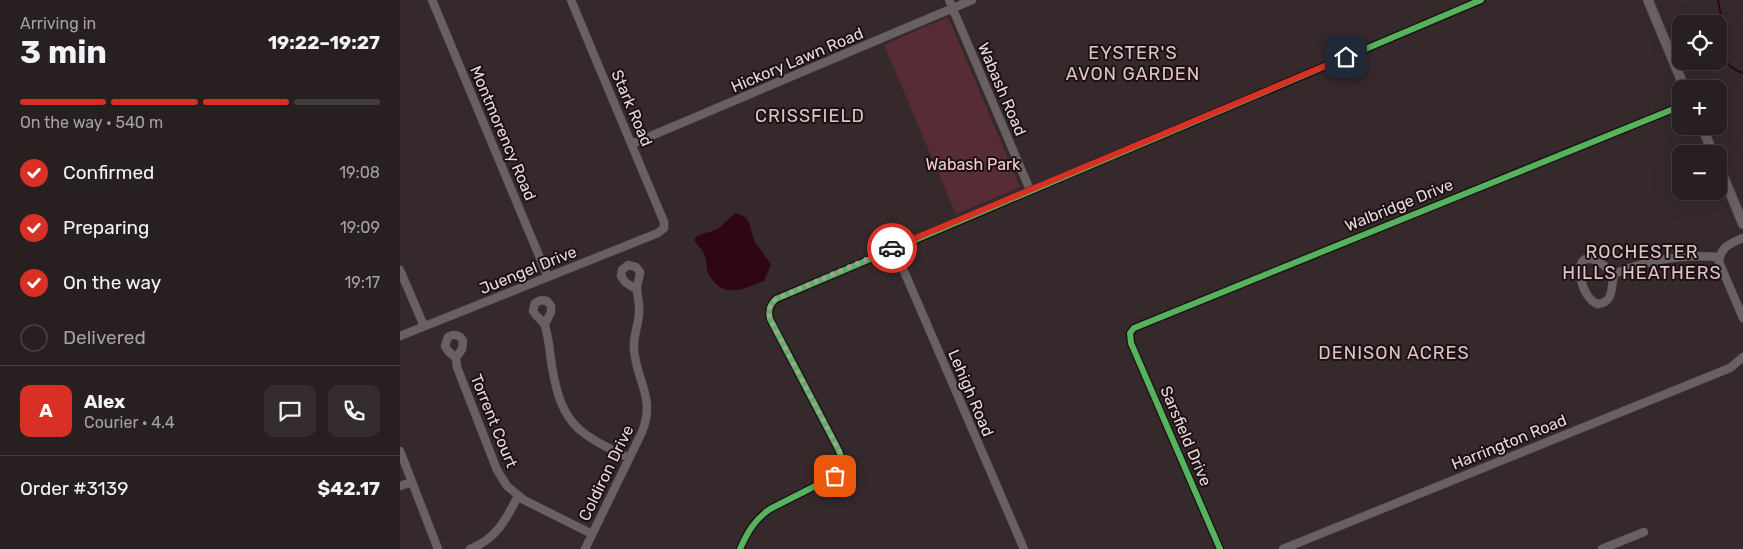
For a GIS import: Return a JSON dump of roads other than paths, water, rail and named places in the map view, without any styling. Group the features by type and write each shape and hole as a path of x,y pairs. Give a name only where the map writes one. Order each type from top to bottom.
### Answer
{"main road":[{"path":"1648,0 1681,80"},
{"path":"1727,185 1743,224"}],"street":[{"name":"Montmorency Road","path":"432,0 548,277"},
{"name":"Stark Road","path":"571,0 664,222 664,228"},
{"name":"Wabash Road","path":"949,0 1030,190"},
{"name":"Hickory Lawn Road","path":"632,144 972,0"},
{"path":"740,549 750,529 761,516 770,509 835,476 841,470 843,463 839,450 770,319 769,307 776,299 1480,0"},
{"name":"Walbridge Drive","path":"1130,333 1134,328 1142,324 1672,110"},
{"name":"Juengel Drive","path":"400,336 658,233 664,228"},
{"path":"1743,238 1723,249 1719,262 1743,318"},
{"name":"Lehigh Road","path":"894,248 1024,549"},
{"path":"1614,274 1646,262 1691,257 1720,258"},
{"path":"1593,259 1614,274 1611,297 1606,302 1598,304 1589,299 1578,270 1582,262 1593,259"},
{"path":"400,270 424,326"},
{"name":"Coldiron Drive","path":"584,549 644,426 648,408 634,348 639,309 637,290"},
{"path":"545,324 554,380 564,410 571,422 597,443 629,458"},
{"name":"Sarsfield Drive","path":"1130,333 1131,343 1220,549"},
{"name":"Harrington Road","path":"1282,549 1725,370 1736,365 1743,357"},
{"name":"Torrent Court","path":"456,358 457,367 497,470 507,486 518,496 592,534"},
{"path":"400,451 438,549"},
{"path":"400,486 412,482"},
{"path":"470,549 489,539 499,530 518,496"},
{"path":"1602,549 1644,532"}],"waterway":[{"path":"1718,0 1721,15"},
{"path":"1727,63 1734,69 1743,73"}],"district":[{"name":"EYSTER'S AVON GARDEN","path":"1133,63"},
{"name":"CRISSFIELD","path":"810,116"},
{"name":"ROCHESTER HILLS HEATHERS","path":"1642,262"},
{"name":"DENISON ACRES","path":"1394,353"}],"park label":[{"name":"Wabash Park","path":"973,164"}]}
